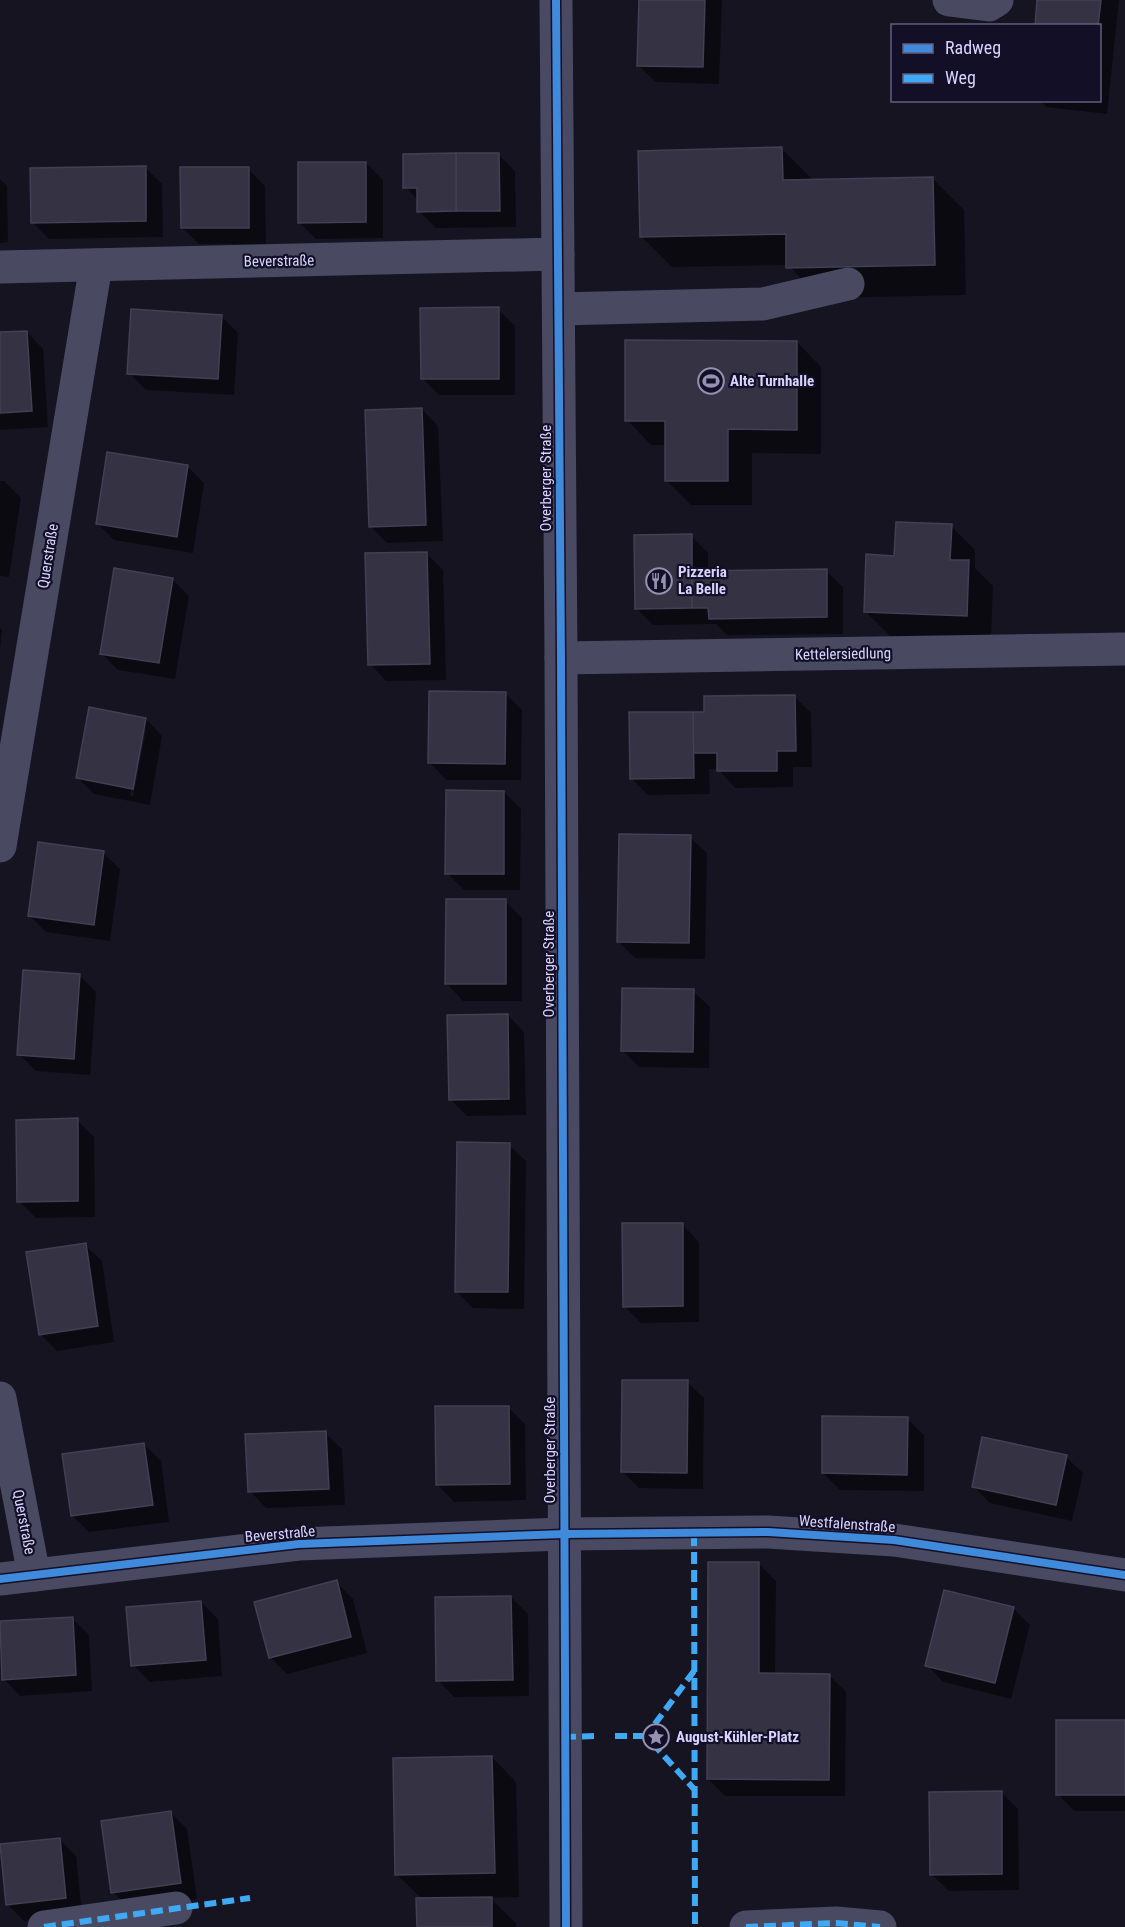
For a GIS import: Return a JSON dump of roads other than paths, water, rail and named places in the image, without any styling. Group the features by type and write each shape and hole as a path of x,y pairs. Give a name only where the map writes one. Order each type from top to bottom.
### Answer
{"street":[{"name":"Overberger Straße","path":"556,0 566,1927"},
{"path":"949,0 989,5 998,0"},
{"name":"Beverstraße","path":"0,267 558,254"},
{"name":"Querstraße","path":"0,846 96,265"},
{"path":"559,309 763,304 848,284"},
{"name":"Kettelersiedlung","path":"561,658 1125,649"},
{"name":"Querstraße","path":"0,1398 34,1575"},
{"name":"Westfalenstraße","path":"564,1534 768,1532 894,1540 1125,1575"},
{"name":"Beverstraße","path":"0,1579 299,1544 564,1534"},
{"path":"44,1927 176,1908"},
{"path":"746,1927 836,1923 880,1927"}],"place":[{"name":"Alte Turnhalle","path":"711,381"},
{"name":"Pizzeria La Belle","path":"659,581"},
{"name":"August-Kühler-Platz","path":"656,1737"}]}
